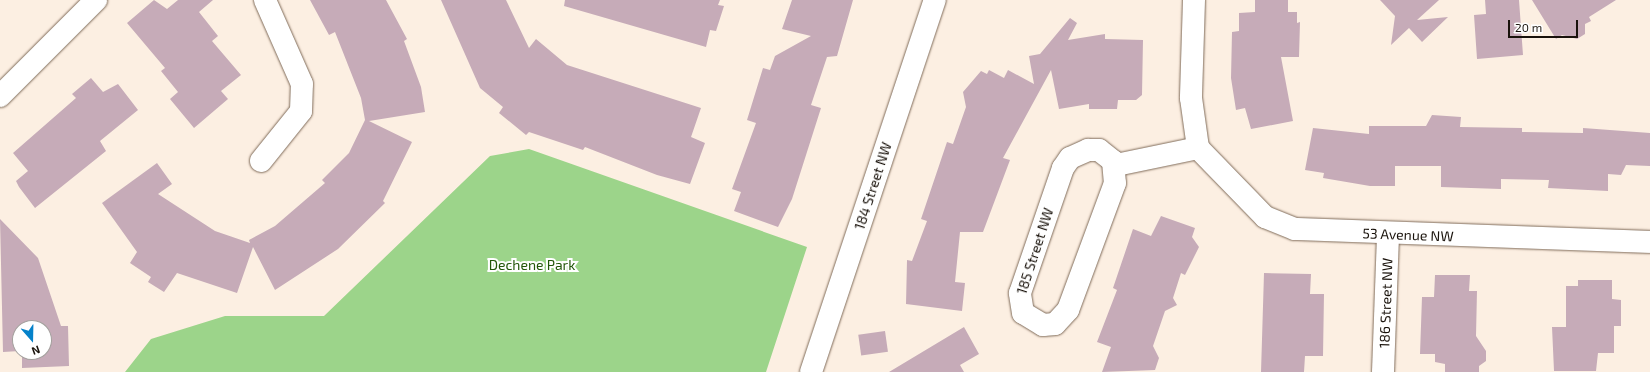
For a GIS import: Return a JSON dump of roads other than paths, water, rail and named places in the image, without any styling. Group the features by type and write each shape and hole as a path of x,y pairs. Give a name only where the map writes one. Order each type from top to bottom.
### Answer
{"street":[{"path":"261,161 301,111 302,84 265,0"},
{"name":"184 Street NW","path":"811,372 935,0"},
{"path":"1116,165 1198,148 1191,98 1194,0"},
{"path":"0,96 84,4"},
{"name":"53 Avenue NW","path":"1198,148 1265,217 1295,229 1388,234 1650,242"},
{"name":"185 Street NW","path":"1088,150 1099,150 1116,165 1115,183 1068,310 1055,324 1043,325 1029,320 1020,306 1020,293 1063,168 1070,158 1088,150"},
{"name":"186 Street NW","path":"1383,372 1388,234"}],"park label":[{"name":"Dechene Park","path":"532,265"}]}
